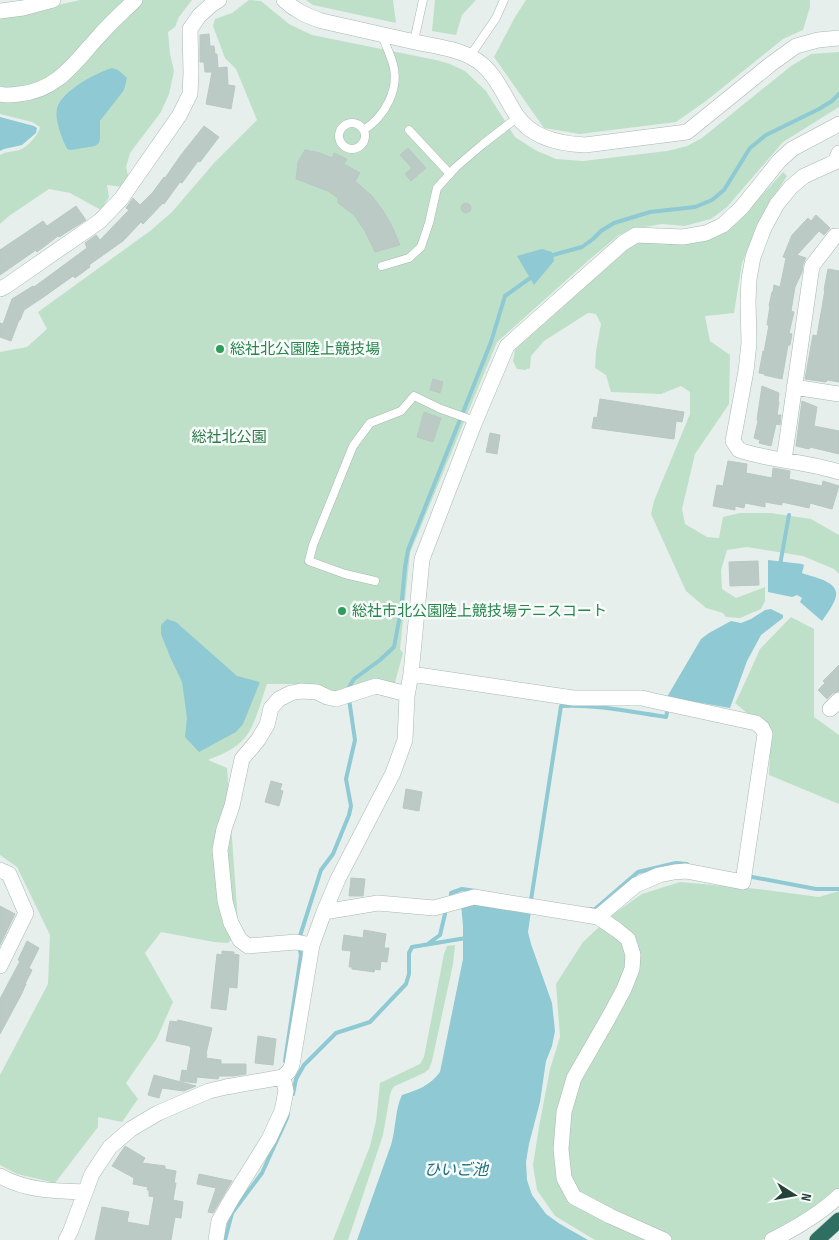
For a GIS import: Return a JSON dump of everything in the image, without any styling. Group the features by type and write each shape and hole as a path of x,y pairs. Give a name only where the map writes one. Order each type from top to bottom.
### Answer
{"highway":[{"path":"817,1240 839,1220"}],"street":[{"path":"0,11 23,8 53,0"},
{"path":"0,94 5,96 32,93 46,87 62,76 135,0"},
{"path":"0,289 100,221 121,199 179,116 190,94 190,28 199,16 219,0"},
{"path":"284,0 294,9 322,21 414,41 470,56 488,70 499,84 518,117 530,129 560,143 571,145 585,145 687,132 796,46 818,40 839,38"},
{"path":"216,1240 220,1221 269,1138 282,1111 304,943 324,912 338,879 394,773 405,740 422,558 466,418 507,346 623,243 636,235 684,236 706,233 723,225 742,208 779,161 792,149 837,125 839,152 835,162 804,176 776,204 753,257 748,301 749,343 734,442 738,450 752,455 839,472"},
{"path":"784,460 812,266 834,236 839,236"},
{"path":"794,387 839,394"},
{"path":"411,674 573,698 642,698 756,723 762,728 765,734 744,882 686,871 659,875 636,885 598,917"},
{"path":"304,943 248,946 240,940 231,923 225,901 220,850 242,759 258,740 266,725 271,708 279,699 290,694 301,691 317,692 336,699 376,686 408,694"},
{"path":"0,870 9,874 26,913 2,959"},
{"path":"324,912 378,904 434,908 474,897 598,917 628,940 633,955 632,969 624,989 574,1078 564,1112 561,1149 564,1178 574,1196 610,1216 664,1240"},
{"path":"66,1240 92,1174 110,1147 131,1130 158,1113 209,1091 288,1071"},
{"path":"0,1176 8,1181 32,1188 85,1192"},
{"path":"772,1240 795,1229 839,1196"}],"lane":[{"path":"414,41 423,0"},
{"path":"470,56 496,18 504,0"},
{"path":"364,130 377,120 385,109 394,89 393,65 382,34"},
{"path":"382,266 409,258 421,247 437,188 456,167 518,117"},
{"path":"410,130 450,174"},
{"path":"375,581 345,574 309,561 313,545 353,446 370,423 401,411 414,396 466,418"}],"green space":[{"path":"80,0 192,0 179,17 175,27 168,32 174,71 169,94 161,112 130,153 126,167 129,179 123,187 107,185 109,197 101,210 70,193 49,189 0,224 0,155 26,147 35,137 40,127 32,122 0,114 0,18","holes":["76,86 103,116 100,121 100,138 67,149 57,115 58,105 64,96"]},
{"name":"総社北公園","path":"249,0 261,1 289,24 312,35 436,60 465,71 486,91 515,137 535,150 556,159 583,161 667,151 687,146 702,138 791,66 811,54 839,52 839,107 783,142 727,207 711,219 684,226 662,224 639,228 619,235 497,342 410,553 400,649 403,653 394,686 343,693 294,684 267,684 254,722 247,736 235,747 208,760 227,768 238,922 236,935 228,943 161,932 145,953 173,1002 157,1038 126,1083 138,1099 122,1122 98,1117 98,1127 55,1183 17,1174 0,1165 0,1075 48,984 50,935 17,867 0,855 0,352 27,347 47,329 38,312 150,231 172,212 214,163 257,120 236,69 225,58 213,26 215,19 232,13"},
{"path":"306,0 393,0 396,23 313,5"},
{"path":"435,0 476,0 462,15 456,35 432,31"},
{"path":"526,0 810,0 810,7 803,30 783,39 706,101 676,122 580,134 544,128 494,57"},
{"path":"783,172 787,176 764,212 742,263 734,313 705,316 710,341 730,355 729,404 695,454 682,509 685,524 707,537 719,538 723,517 740,513 771,513 811,519 839,535 839,574 834,569 803,556 747,547 727,550 721,570 722,589 736,598 765,587 765,601 761,609 740,618 726,617 723,613 706,608 686,591 651,514 654,501 690,414 690,392 681,386 661,394 611,392 606,375 595,368 601,324 596,314 588,313 544,341 531,356 530,368 525,370 517,369 513,361 515,350 637,241 686,243 716,237 738,222"},
{"path":"791,617 814,629 814,717 839,735 839,804 769,775 771,733 735,703 760,649"},
{"path":"680,882 819,897 839,891 839,1190 786,1228 762,1240 595,1240 555,1216 537,1190 533,1165 550,1069 560,1037 556,984 583,942 612,915 642,894"},
{"path":"455,945 453,964 429,1069 392,1089 383,1135 348,1240 333,1240 370,1146 376,1121 380,1083 420,1064 424,1057 444,954 447,946"}],"water":[{"path":"112,68 118,70 127,78 124,90 100,121 99,143 95,146 67,149 56,112 60,102 72,89 97,74"},
{"path":"0,117 34,126 37,128 36,133 22,145 0,151"},
{"path":"542,249 552,252 554,261 534,285 517,256"},
{"path":"768,560 802,564 804,565 802,573 824,580 833,587 836,591 836,596 822,621 800,602 802,598 797,595 792,597 768,592"},
{"path":"771,609 783,615 783,618 761,635 747,661 730,708 667,697 701,639 731,621 741,623 765,610"},
{"path":"167,619 176,622 237,676 260,682 243,724 236,732 199,752 185,737 187,718 182,682 161,634 161,625"},
{"name":"ひいご池","path":"472,902 531,911 528,932 552,1003 555,1031 546,1061 540,1102 529,1144 526,1162 527,1180 532,1195 546,1214 588,1240 357,1240 391,1145 398,1106 402,1095 428,1084 440,1072 463,959 461,904"}],"building":[{"path":"209,34 210,46 214,46 215,54 217,54 218,68 227,67 228,85 235,86 231,109 206,104 212,72 205,72 204,62 200,62 200,35"},
{"path":"204,126 219,137 182,183 180,182 164,204 143,224 141,222 123,241 89,265 90,267 75,278 73,276 24,310 11,341 0,337 0,323 3,324 12,299 34,287 87,248 85,243 96,235 100,240 129,210 126,208 133,198 140,205 165,178"},
{"path":"408,148 426,168 411,181 405,174 412,168 400,155"},
{"path":"305,150 332,158 334,153 347,159 344,164 360,173 355,181 372,196 382,209 400,245 375,252 365,231 354,215 338,203 338,198 328,191 296,179 298,162"},
{"path":"464,203 468,203 471,208 470,212 464,213 461,210 461,206"},
{"path":"76,206 86,220 58,236 37,252 36,250 0,275 0,250 43,221 47,226"},
{"path":"816,215 830,228 824,235 819,231 797,255 806,258 795,287 791,311 794,312 789,333 792,334 790,345 788,345 782,379 764,375 759,373 769,325 767,325 769,306 774,285 780,287 786,258 783,257 792,235 808,218 811,221"},
{"path":"828,269 839,271 839,382 805,379 813,335 817,336"},
{"path":"433,379 443,382 440,393 430,390"},
{"path":"762,386 779,393 777,415 781,415 780,425 776,424 771,446 759,443 760,440 754,438"},
{"path":"600,399 684,412 682,422 676,421 674,439 592,428 594,417 597,418"},
{"path":"802,401 817,407 814,426 839,431 839,454 810,447 809,449 796,446"},
{"path":"424,412 441,418 433,442 417,437"},
{"path":"490,433 500,435 497,454 486,452"},
{"path":"728,461 747,464 746,473 772,478 773,468 790,471 789,479 822,486 823,481 839,486 832,509 810,503 809,508 782,502 782,505 765,502 765,507 745,503 744,508 735,506 735,510 713,506 717,485 723,486"},
{"path":"758,561 759,585 730,586 729,562"},
{"path":"839,665 839,691 833,693 827,699 818,690 825,683 823,681"},
{"path":"271,781 282,784 280,790 283,791 279,806 265,802"},
{"path":"406,789 422,792 419,811 403,808"},
{"path":"351,878 365,879 363,896 349,896"},
{"path":"0,906 15,914 0,945"},
{"path":"364,930 386,934 384,948 389,948 387,962 381,961 380,970 375,969 374,972 349,967 351,951 342,950 344,935 363,938"},
{"path":"27,941 39,948 29,968 32,970 26,984 0,1034 0,999 20,961 18,960"},
{"path":"222,951 234,952 234,954 239,955 237,988 229,987 226,1010 211,1008 217,954 222,955"},
{"path":"178,1020 212,1028 206,1058 221,1060 221,1064 246,1064 246,1074 219,1076 218,1079 197,1077 196,1083 180,1081 182,1070 187,1071 191,1048 190,1046 166,1041 170,1021 177,1022"},
{"path":"258,1036 276,1039 273,1065 255,1063"},
{"path":"154,1075 196,1086 184,1091 162,1088 159,1098 148,1095"},
{"path":"125,1146 145,1158 142,1163 165,1166 165,1169 176,1171 173,1200 183,1202 181,1218 175,1217 171,1240 95,1240 102,1207 129,1212 127,1222 149,1226 154,1197 149,1196 148,1187 133,1184 134,1178 112,1166"},
{"path":"199,1174 232,1181 213,1213 208,1212 216,1188 197,1184"}],"waterway":[{"path":"550,258 553,255 582,247 614,223 650,212 695,207 712,200 724,190 750,148 766,135 819,109 839,94"},
{"path":"349,692 349,687 354,679 394,647 401,610 408,550 491,342 505,296 533,276"},
{"path":"780,565 789,515"},
{"path":"299,939 321,870 333,854 351,806 346,779 355,740 349,699"},
{"path":"531,900 561,706 601,707 666,717 668,708"},
{"path":"591,909 594,910 638,872 676,863 687,864"},
{"path":"747,876 816,889 839,889"},
{"path":"451,895 451,893 462,889 476,891"},
{"path":"429,943 440,935 445,914"},
{"path":"293,1094 296,1079 304,1065 336,1033 370,1022 406,984 409,974 409,953 412,947 466,938"},
{"path":"287,1064 285,1061 301,955 299,946"},
{"path":"225,1240 232,1213 262,1173 288,1113"}],"place":[{"name":"総社北公園陸上競技場","path":"220,349"},
{"name":"総社市北公園陸上競技場テニスコート","path":"342,611"}]}
